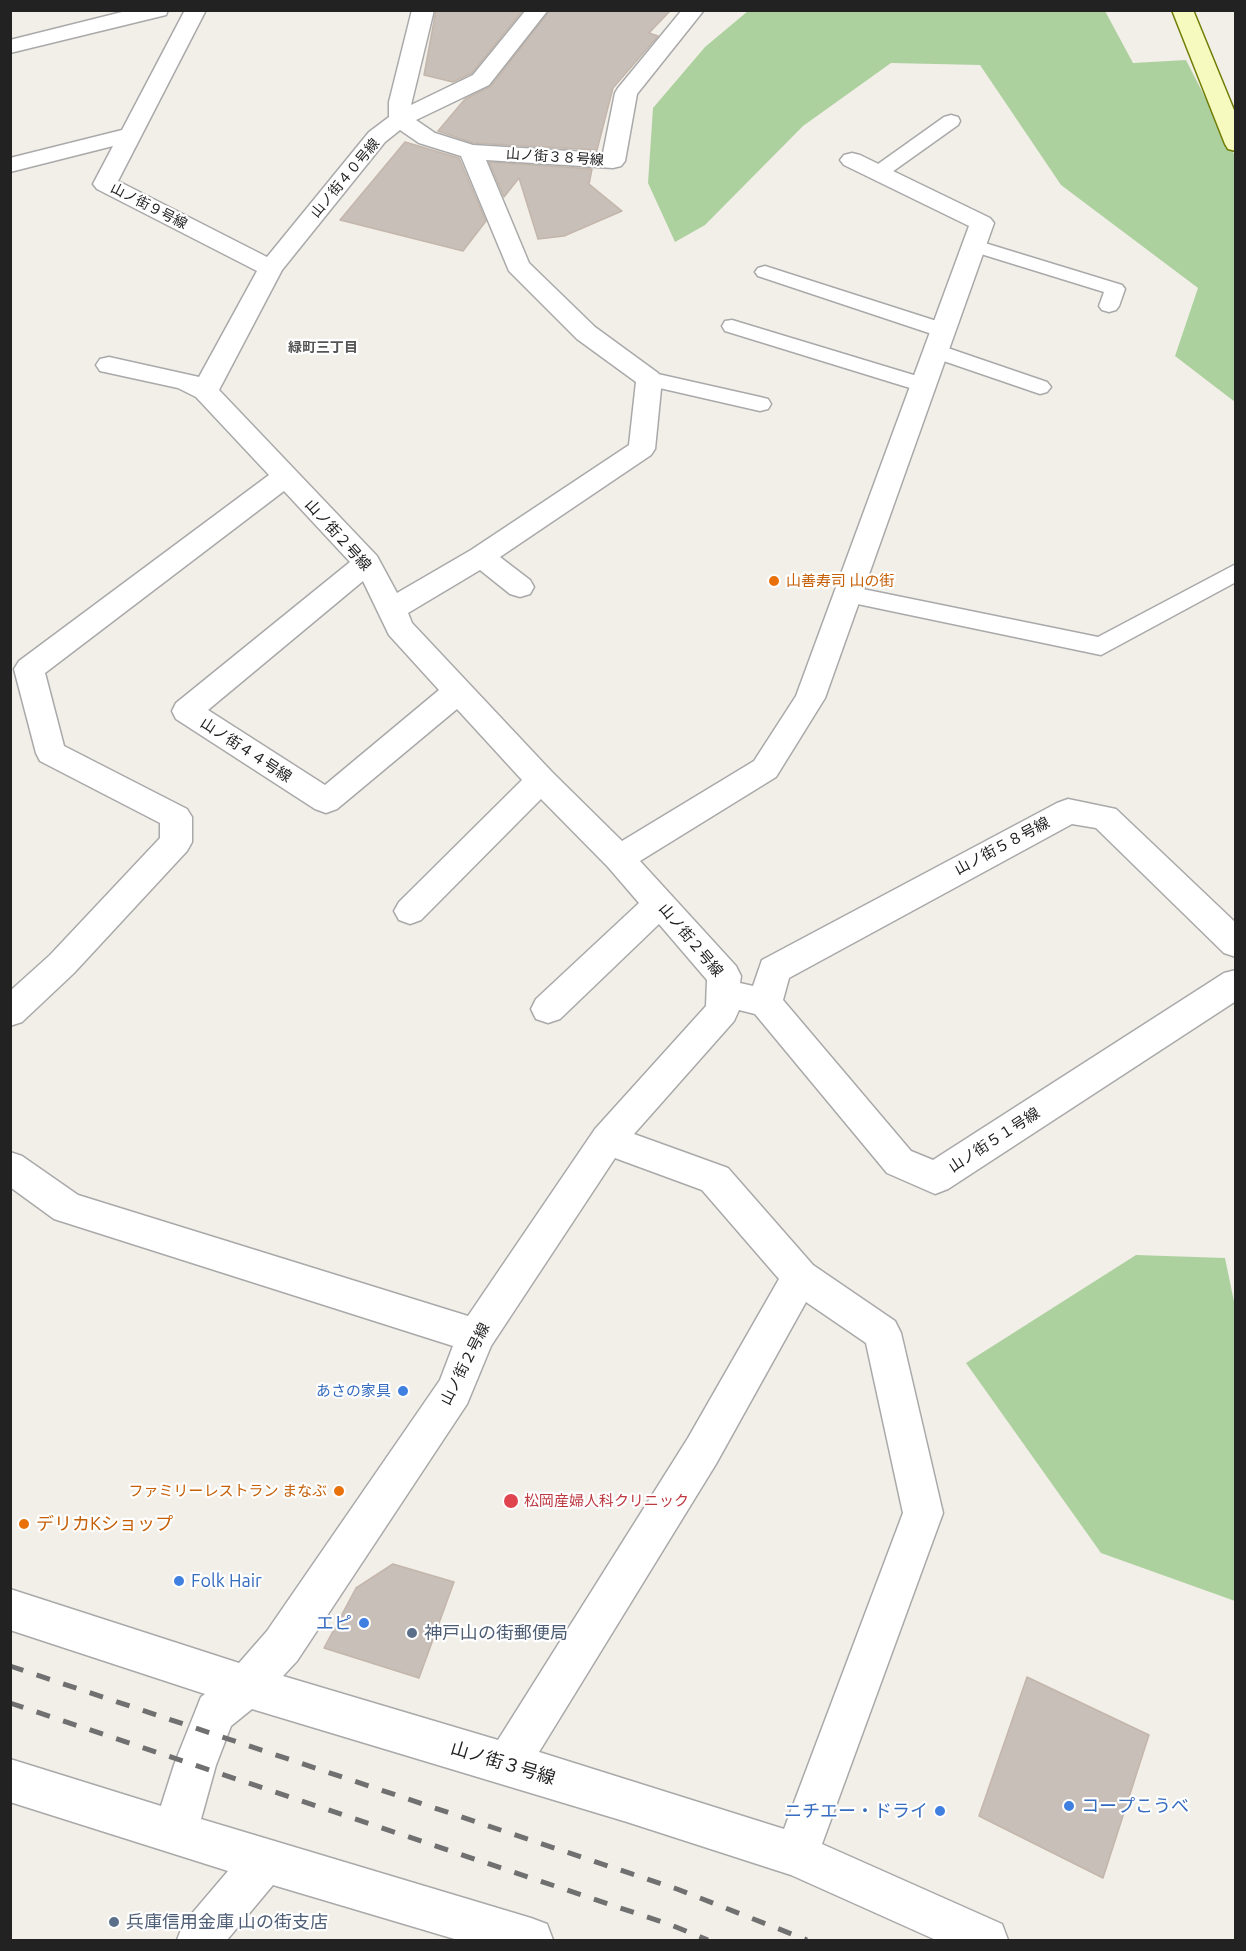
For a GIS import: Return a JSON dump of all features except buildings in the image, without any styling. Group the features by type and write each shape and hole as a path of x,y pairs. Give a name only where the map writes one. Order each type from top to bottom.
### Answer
{"street":[{"path":"10,47 158,10"},
{"name":"山ノ街９号線","path":"196,10 105,184 271,268"},
{"path":"400,119 400,102 423,10"},
{"name":"山ノ街４０号線","path":"271,268 377,137 400,119 480,80 538,10"},
{"name":"山ノ街３８号線","path":"400,119 427,138 471,152 613,161 626,93 694,10"},
{"path":"1182,10 1236,144"},
{"path":"10,165 130,135"},
{"path":"392,609 481,557 642,449 649,379 586,333 518,266 471,152"},
{"path":"619,858 765,769 810,698 975,246 982,223 852,160"},
{"path":"109,365 186,381 205,391 271,268"},
{"name":"山ノ街２号線","path":"175,1832 195,1765 216,1712 246,1686 282,1646 454,1391 476,1336 607,1140 722,1011 724,993 724,976 619,858 541,780 399,628 392,609 367,563 205,391"},
{"path":"10,1012 62,964 176,842 176,817 51,753 29,669 285,477"},
{"path":"481,557 520,587"},
{"name":"山ノ街４４号線","path":"367,563 187,711 326,801 459,690"},
{"path":"410,911 541,780"},
{"name":"山ノ街５８号線","path":"766,1004 774,970 1068,811 1105,817 1236,944"},
{"path":"548,1009 660,903"},
{"name":"山ノ街５１号線","path":"766,1004 899,1162 935,1178 1236,983"},
{"path":"724,993 766,1004"},
{"path":"607,1140 716,1179 800,1277 882,1333 923,1513 796,1855"},
{"path":"10,1167 67,1208 476,1336"},
{"path":"507,1764 702,1451 800,1277"},
{"name":"山ノ街３号線","path":"10,1609 246,1686 627,1800 796,1855 986,1941"},
{"path":"10,1780 264,1861 531,1941"},
{"path":"199,1941 264,1861"}],"lane":[{"path":"878,173 951,121"},
{"path":"975,246 1115,289 1109,306"},
{"path":"765,272 939,340 1040,387"},
{"path":"732,326 923,385"},
{"path":"649,379 760,404"},
{"path":"848,594 1101,646 1236,572"}],"green space":[{"path":"748,11 1105,11 1133,63 1186,60 1235,156 1235,402 1175,356 1198,288 1061,185 980,65 891,63 803,126 705,225 675,242 648,183 653,108 705,47"},
{"path":"1136,1255 1225,1258 1236,1311 1235,1601 1101,1553 966,1363"}],"railway":[{"path":"10,1666 677,1889 807,1940"},
{"path":"10,1703 671,1925 708,1940"}],"place":[{"name":"山善寿司 山の街","path":"774,581"},
{"name":"あさの家具","path":"403,1391"},
{"name":"ファミリーレストラン まなぶ","path":"339,1491"},
{"name":"松岡産婦人科クリニック","path":"511,1501"},
{"name":"デリカKショップ","path":"24,1524"},
{"name":"Folk Hair","path":"179,1581"},
{"name":"エピ","path":"364,1623"},
{"name":"神戸山の街郵便局","path":"412,1633"},
{"name":"コープこうべ","path":"1069,1806"},
{"name":"ニチエー・ドライ","path":"940,1811"},
{"name":"兵庫信用金庫 山の街支店","path":"114,1922"}],"district":[{"name":"緑町三丁目","path":"323,347"}]}
